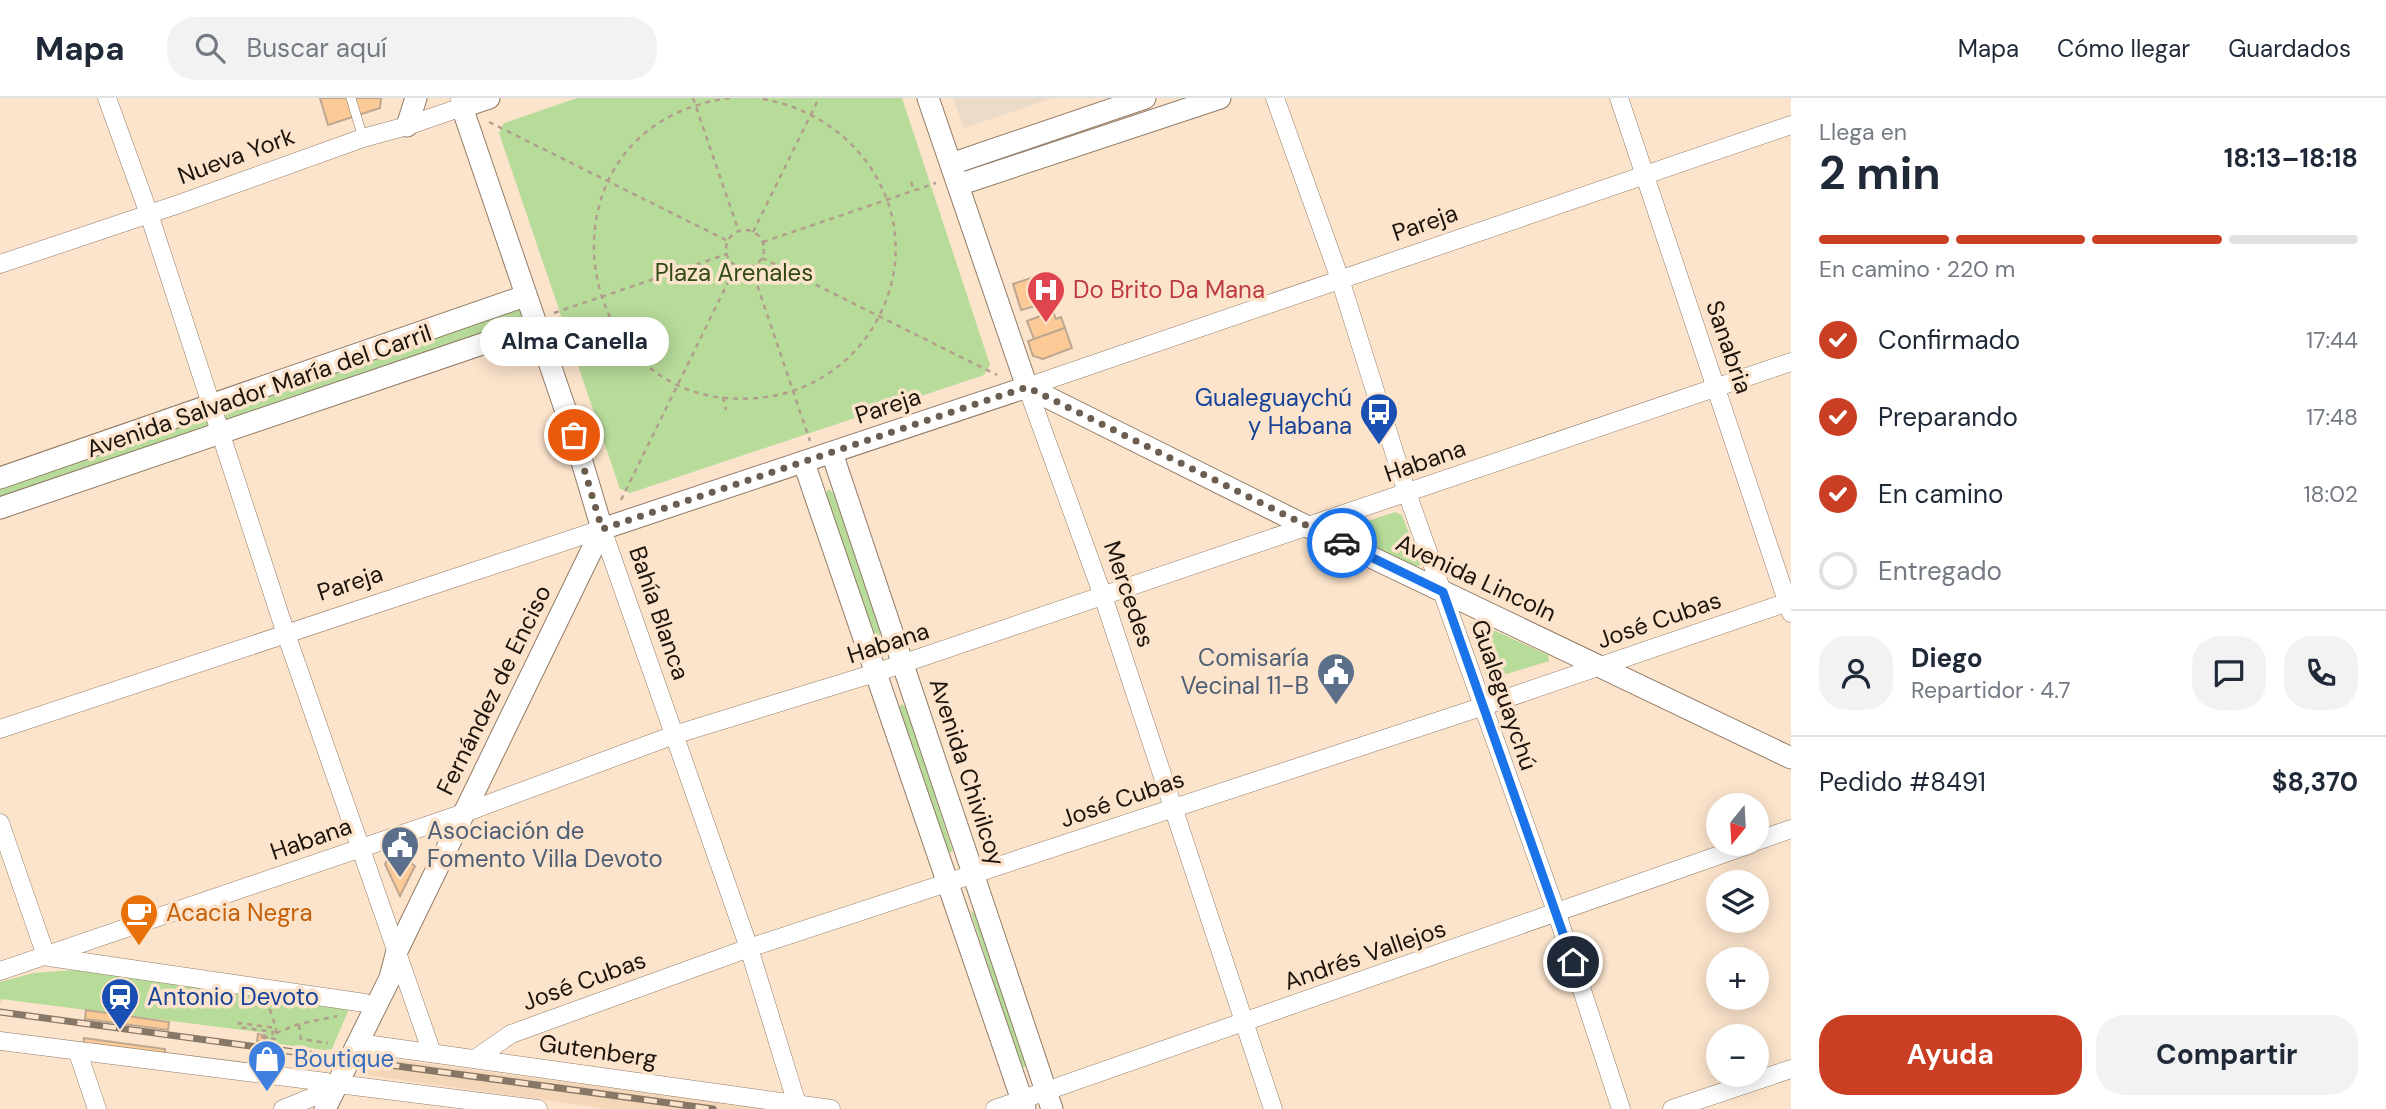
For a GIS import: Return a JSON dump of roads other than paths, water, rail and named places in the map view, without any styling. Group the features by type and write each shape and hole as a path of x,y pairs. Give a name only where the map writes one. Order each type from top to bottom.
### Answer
{"street":[{"path":"107,98 149,214 285,631 432,1053"},
{"path":"408,127 416,98"},
{"name":"Nueva York","path":"0,264 362,138 408,127 457,101 489,98"},
{"name":"Mercedes","path":"928,98 1102,596 1273,1109"},
{"path":"951,163 1145,98"},
{"path":"958,185 1220,98"},
{"name":"Gualeguaychú","path":"1275,98 1340,279 1407,493 1481,707 1557,914 1621,1109"},
{"name":"Sanabria","path":"1619,98 1790,605"},
{"name":"Bahía Blanca","path":"457,101 574,435 602,529 749,948 797,1104"},
{"name":"Pareja","path":"0,729 285,631 804,463 1791,125"},
{"name":"Avenida Salvador María del Carril","path":"0,478 212,407 525,296"},
{"name":"Avenida Salvador María del Carril","path":"0,508 535,326"},
{"name":"Habana","path":"0,971 464,813 674,735 876,673 1791,362"},
{"name":"Avenida Lincoln","path":"1027,387 1308,527 1791,758"},
{"name":"Avenida Chivilcoy","path":"832,453 1049,1100"},
{"path":"804,463 1024,1105"},
{"name":"Fernández de Enciso","path":"324,1096 358,1043 390,978 397,951 602,529"},
{"name":"José Cubas","path":"475,1059 511,1034 749,948 1790,605"},
{"path":"0,823 46,956 365,1003"},
{"path":"1769,837 1791,829"},
{"name":"Andrés Vallejos","path":"995,1109 1049,1100 1243,1023 1718,856"},
{"name":"Fernández de Enciso","path":"324,1096 380,973 397,951"},
{"path":"0,1041 324,1096 538,1109"},
{"name":"Gutenberg","path":"358,1043 831,1109"},
{"path":"78,1053 97,1109"},
{"path":"1672,1109 1791,1069"},
{"path":"283,1109 324,1096"}],"lane":[{"path":"351,98 362,138"}],"railway":[{"path":"0,1012 713,1109"}],"place":[{"name":"Do Brito Da Mana","path":"1046,324"},
{"name":"Alma Canella","path":"574,435"},
{"name":"Gualeguaychú y Habana","path":"1379,446"},
{"name":"Comisaría Vecinal 11-B","path":"1336,706"},
{"name":"Asociación de Fomento Villa Devoto","path":"400,879"},
{"name":"Acacia Negra","path":"139,947"},
{"name":"Antonio Devoto","path":"120,1031"},
{"name":"Boutique","path":"267,1093"}],"park label":[{"name":"Plaza Arenales","path":"734,273"}]}
